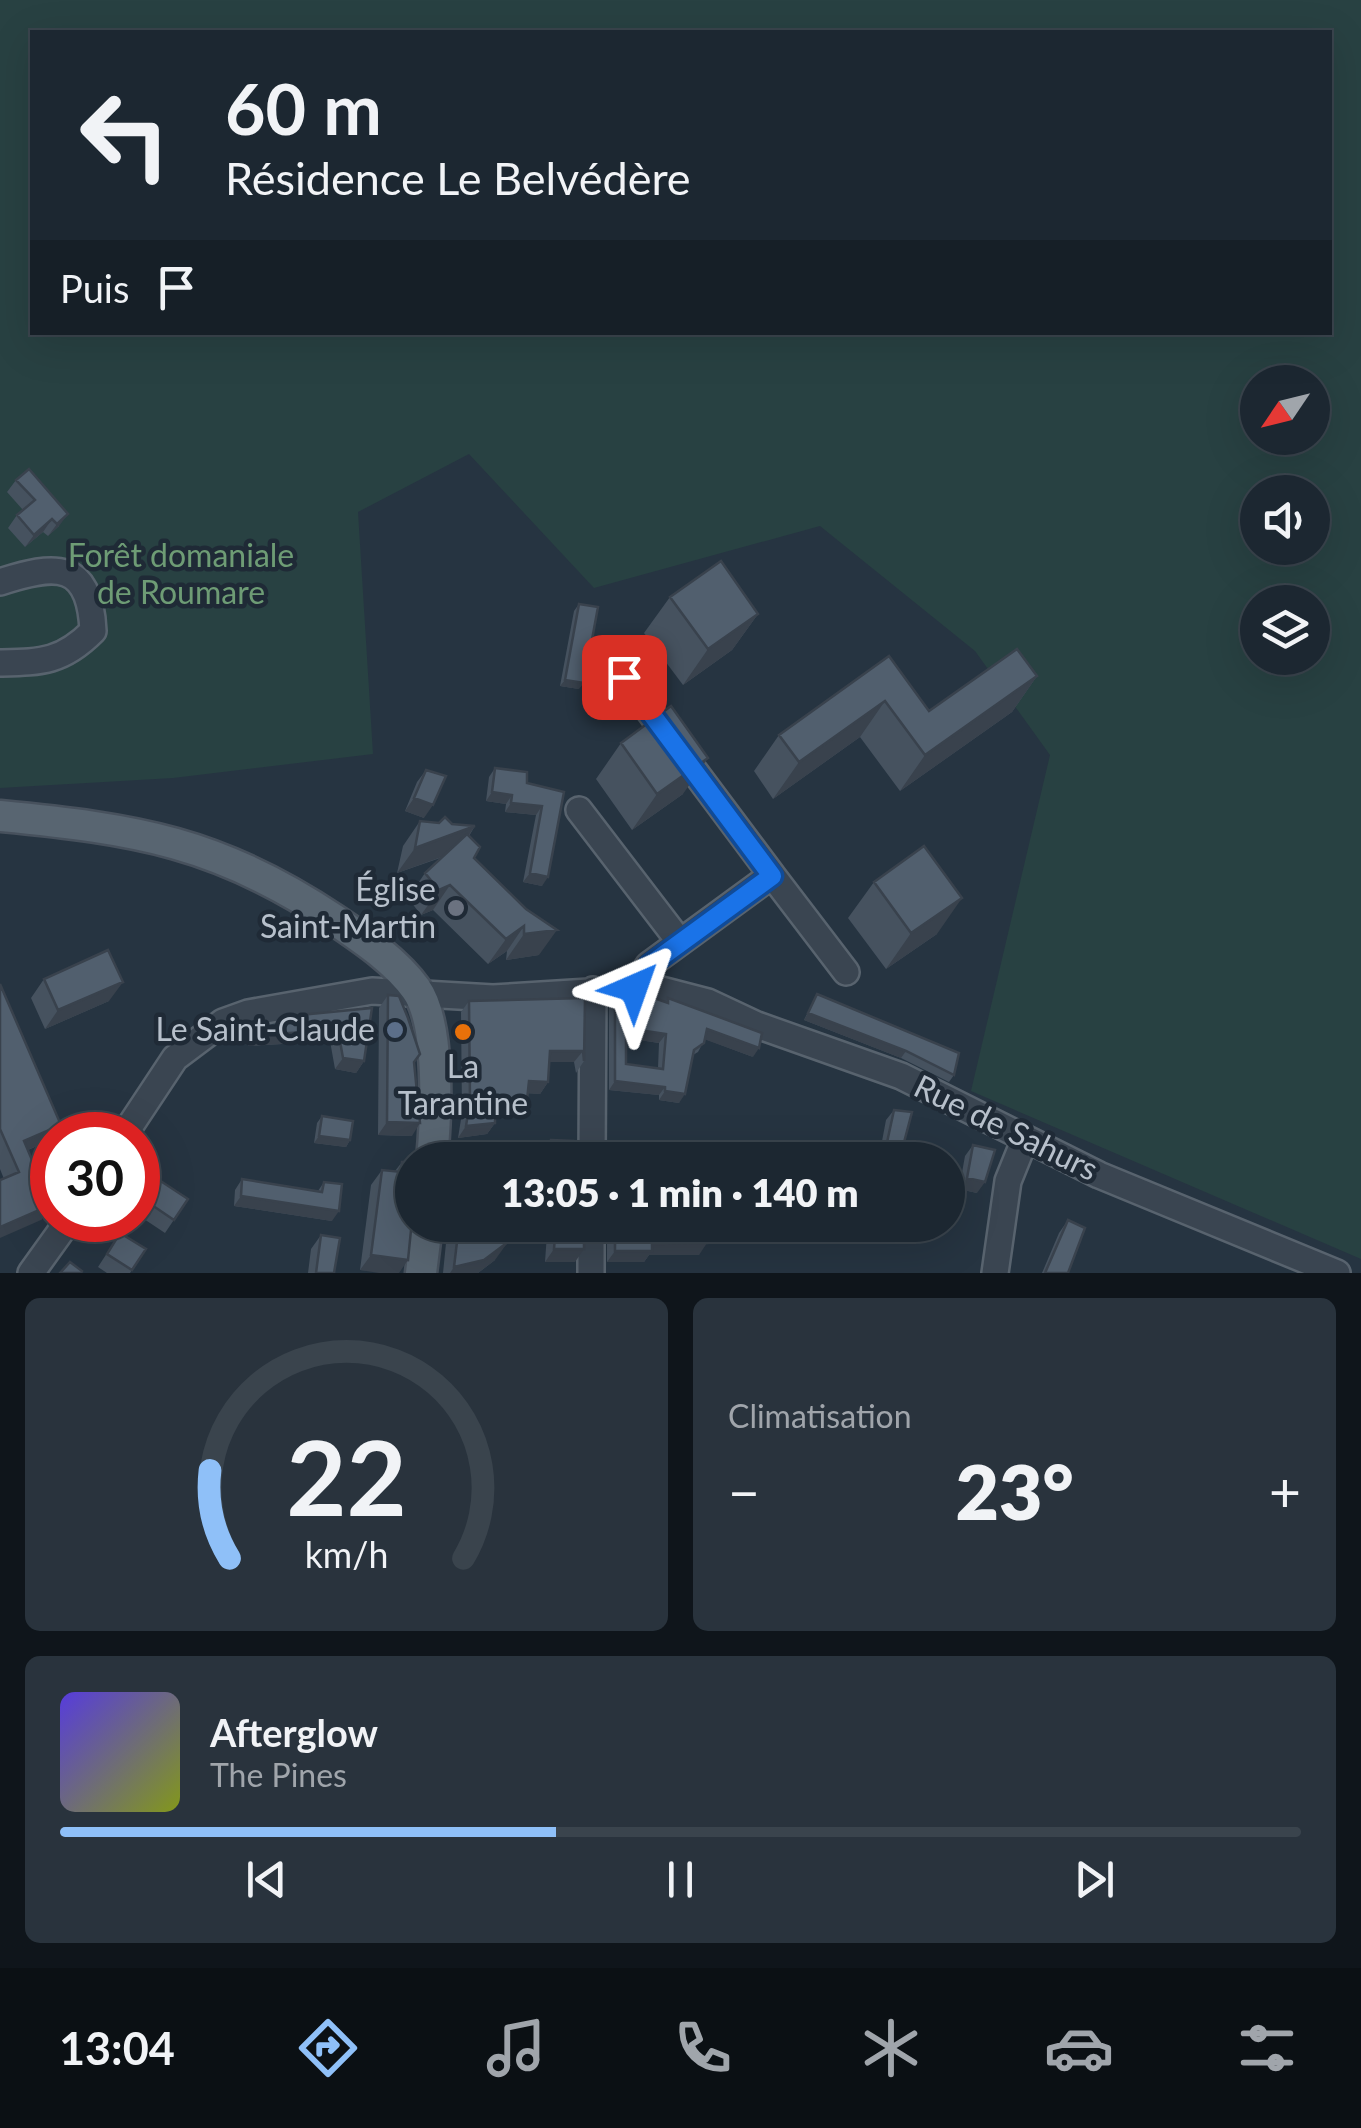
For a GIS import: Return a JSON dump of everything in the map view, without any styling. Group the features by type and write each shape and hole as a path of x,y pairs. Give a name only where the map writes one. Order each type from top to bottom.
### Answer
{"main road":[{"path":"0,816 152,834 234,862 364,938 418,990 438,1081 433,1142"},
{"path":"422,1273 425,1242"}],"street":[{"path":"0,582 47,567 76,578 92,603 93,631 70,654 36,662 0,663"},
{"path":"600,668 624,677 846,972"},
{"path":"579,810 680,942"},
{"path":"634,988 650,965 772,876"},
{"name":"Rue de Sahurs","path":"139,1112 175,1058 223,1022 328,998 418,990 493,998 634,988 672,992 901,1076 1025,1139 1337,1273"},
{"path":"592,1142 593,990"},
{"path":"995,1273 1008,1181 1025,1139"},
{"path":"31,1273 53,1242"},
{"path":"591,1273 592,1242"}],"green space":[{"name":"Forêt domaniale de Roumare","path":"0,0 1361,0 1361,1259 971,1091 1050,755 975,651 820,526 594,588 469,454 358,512 373,754 173,778 0,788"}],"building":[{"path":"29,469 68,514 57,524 52,519 34,535 17,515 35,500 16,480"},
{"path":"721,561 758,614 708,649 670,597"},
{"path":"579,604 598,607 584,683 565,680"},
{"path":"1017,649 1037,676 925,755 885,701 799,762 779,735 889,656 929,711"},
{"path":"671,706 708,758 657,794 621,743"},
{"path":"495,768 527,772 527,783 564,792 548,877 530,873 542,806 511,803 512,795 492,792"},
{"path":"426,770 446,776 433,805 414,798"},
{"path":"445,817 452,824 475,826 415,848 420,821 439,823"},
{"path":"467,834 480,847 474,858 526,909 557,930 524,934 524,926 506,939 450,885 439,890 425,873"},
{"path":"924,846 962,898 911,933 874,882"},
{"path":"108,950 123,982 58,1010 44,979"},
{"path":"0,984 55,1112 30,1112 30,1138 24,1141 30,1155 30,1214 0,1227 0,1180 19,1172 0,1129"},
{"path":"817,994 959,1053 954,1075 906,1051 808,1013"},
{"path":"388,995 399,996 420,1054 414,1062 420,1123 387,1122"},
{"path":"651,997 668,1003 668,998 762,1033 759,1048 707,1029 704,1043 694,1050 685,1094 665,1091 665,1087 615,1081 615,998","holes":["626,1028 666,1034 663,1069 626,1064"]},
{"path":"585,998 584,1061 583,1051 550,1051 548,1082 529,1081 527,1100 495,1101 495,1123 466,1126 470,1101 469,1001"},
{"path":"372,1008 364,1061 343,1058 338,1030 256,1035 300,1015"},
{"path":"894,1110 912,1112 904,1142 887,1142"},
{"path":"322,1116 353,1121 350,1140 319,1136"},
{"path":"973,1145 995,1150 985,1182 967,1178"},
{"path":"382,1170 395,1171 395,1242 410,1242 408,1260 371,1255"},
{"path":"242,1179 322,1192 324,1182 342,1184 339,1211 241,1196"},
{"path":"160,1181 188,1199 174,1220 160,1211"},
{"path":"1068,1220 1085,1228 1068,1273 1045,1273"},
{"path":"321,1235 340,1238 334,1273 316,1273"},
{"path":"114,1242 135,1242 146,1249 132,1270 107,1254"},
{"path":"457,1242 508,1242 484,1260 454,1267"},
{"path":"555,1242 584,1242 584,1249 554,1249"},
{"path":"615,1242 707,1242 652,1244 652,1251 615,1251"},
{"path":"70,1262 82,1271 81,1273 60,1273"}],"place":[{"name":"Église Saint-Martin","path":"456,908"},
{"name":"Le Saint-Claude","path":"395,1030"},
{"name":"La Tarantine","path":"463,1032"}],"route":[{"path":"624,677 772,876 650,965 634,988"}]}
